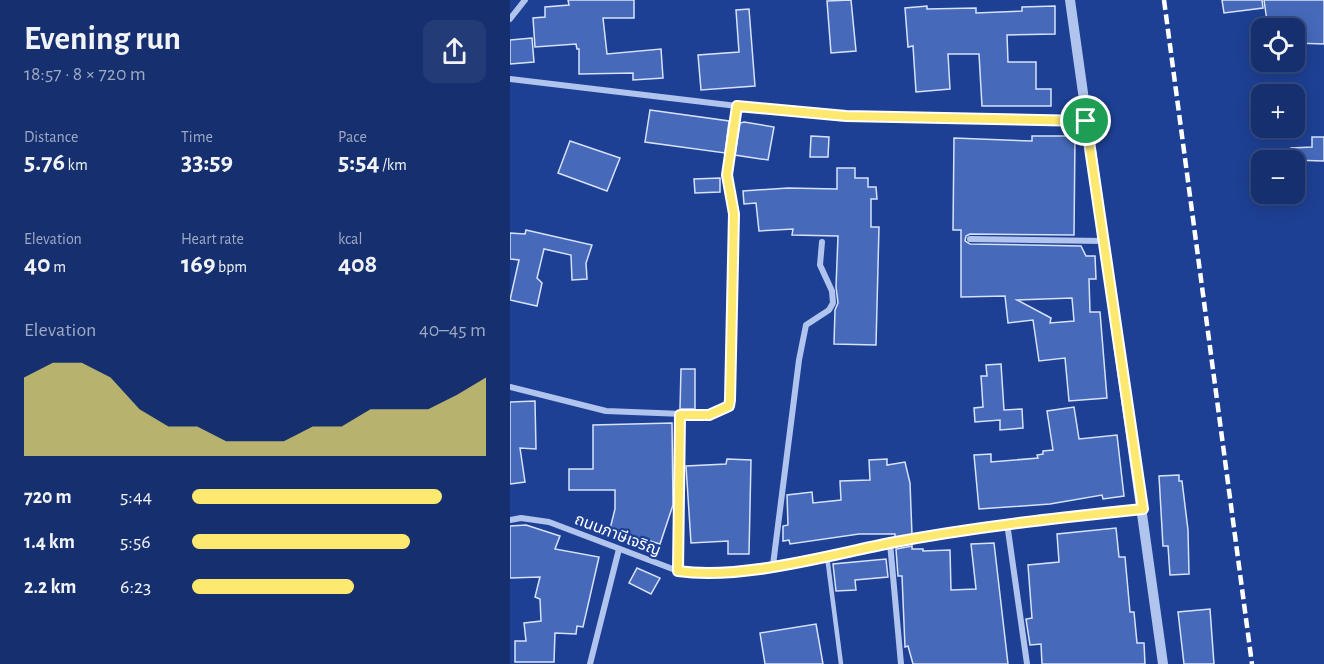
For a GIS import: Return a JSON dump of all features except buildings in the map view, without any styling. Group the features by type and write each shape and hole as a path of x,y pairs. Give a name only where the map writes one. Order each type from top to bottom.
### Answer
{"street":[{"path":"510,19 525,0"},
{"path":"1070,0 1163,664"},
{"path":"510,79 737,106 846,116 1086,121"},
{"path":"510,387 606,411 680,415 714,414 724,410 730,403 734,214 727,175 737,106"},
{"path":"970,239 1103,241"},
{"path":"773,565 798,360 806,325 829,310 833,303 832,291 820,265 822,242"},
{"path":"678,571 680,415"},
{"name":"ถนนภาษีเจริญ","path":"510,520 521,518 549,522 678,571 705,575 827,556 1007,523 1143,509"},
{"path":"1007,523 1027,664"},
{"path":"890,543 901,664"},
{"path":"590,664 619,549"}],"lane":[{"path":"827,556 841,664"}],"railway":[{"path":"1164,0 1252,664"}],"route":[{"path":"737,106 846,116 1086,121 1143,509 1007,523 827,556 705,575 678,571 680,415 709,415 719,412 729,406 730,400 734,214 727,175 737,106"}]}
